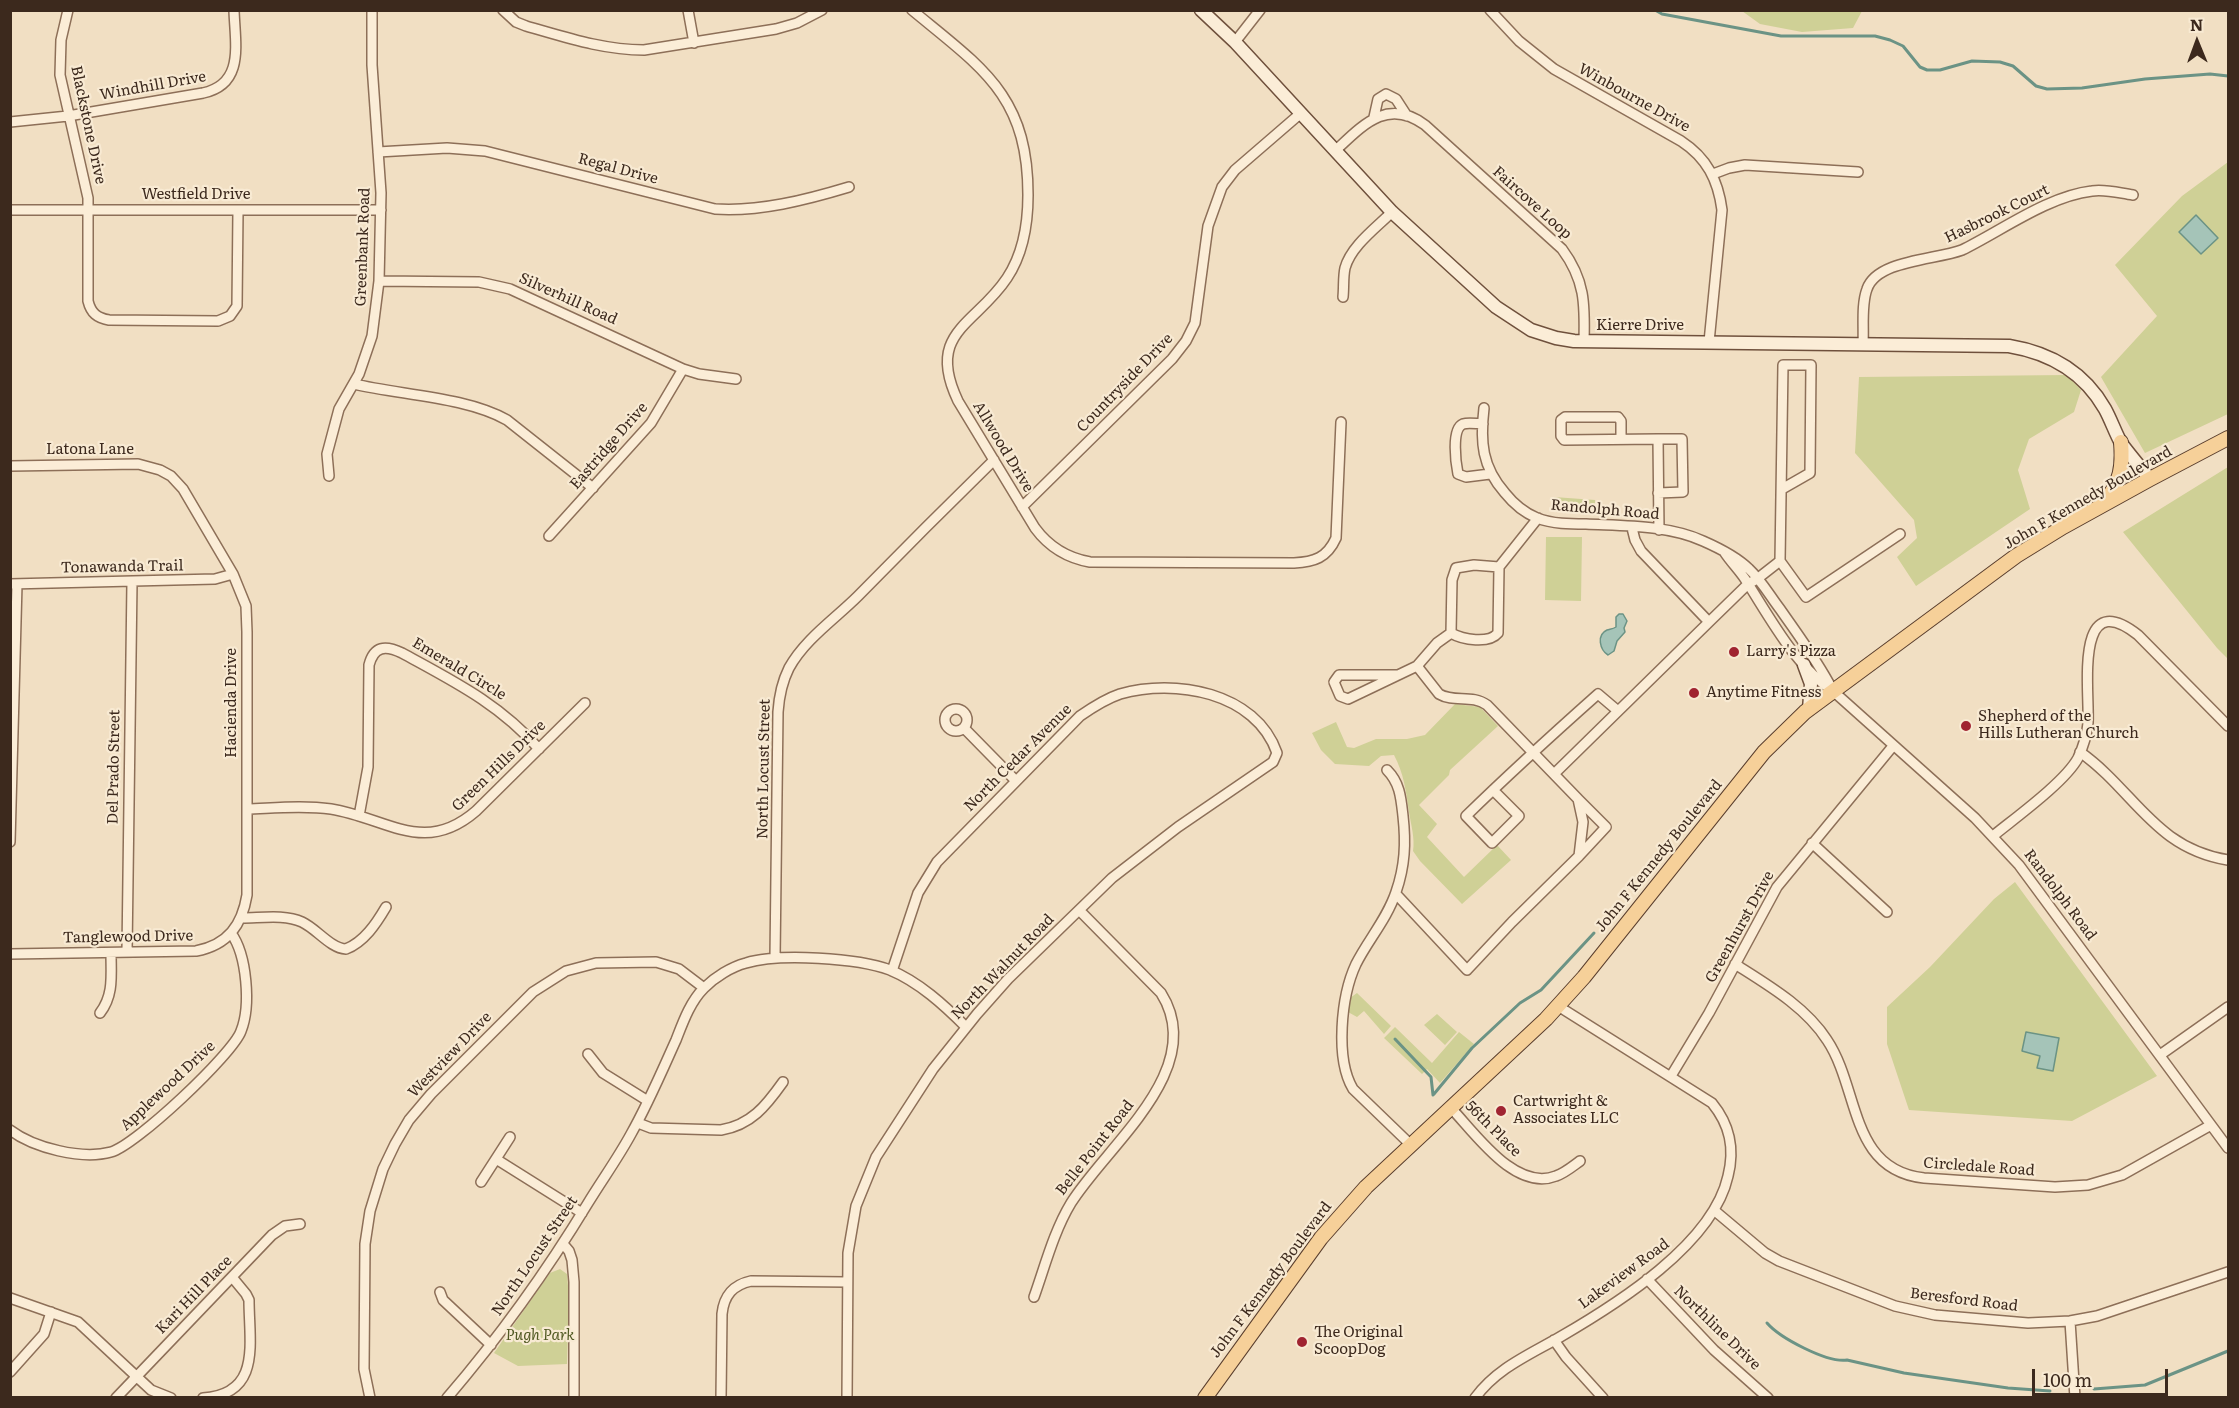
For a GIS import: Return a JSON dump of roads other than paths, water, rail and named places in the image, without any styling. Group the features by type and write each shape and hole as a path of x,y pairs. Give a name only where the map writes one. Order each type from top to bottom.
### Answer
{"main road":[{"name":"John F Kennedy Boulevard","path":"1205,1398 1328,1228 1366,1187 1558,1006 1584,977 1764,752 1809,709 2016,556 2150,479 2226,440"},
{"path":"2101,507 2114,490 2120,477 2121,442"}],"street":[{"name":"Blackstone Drive","path":"68,10 61,40 61,85 85,185 88,210 88,301 96,316 109,320 218,321 231,316 237,306 238,211"},
{"name":"Windhill Drive","path":"10,122 68,116 219,89 228,80 234,64 234,10"},
{"name":"Greenbank Road","path":"329,476 327,454 339,410 354,384 372,336 380,281 381,210 372,65 372,10"},
{"path":"504,10 516,22 525,26 608,48 644,50 776,29 797,23 822,10"},
{"path":"688,10 694,43"},
{"name":"Allwood Drive","path":"912,10 986,72 1005,97 1024,145 1028,179 1028,207 1019,252 1010,273 994,295 956,333 947,358 950,385 1035,528 1048,543 1059,551 1081,560 1294,563 1317,560 1330,550 1336,538 1341,422"},
{"name":"Kierre Drive","path":"1201,10 1235,42 1392,212 1504,314 1519,324 1543,334 1574,341 2009,346 2047,356 2067,366 2095,393 2121,442 2150,479"},
{"path":"1235,42 1260,10"},
{"name":"Winbourne Drive","path":"1490,10 1519,41 1554,69 1681,141 1698,153 1713,174 1720,192 1722,218 1709,342"},
{"name":"Faircove Loop","path":"1335,151 1374,117 1378,99 1386,94 1396,99 1407,116 1425,125 1562,249 1575,268 1583,292 1584,341"},
{"name":"Countryside Drive","path":"1022,507 1164,368 1182,347 1195,323 1208,226 1222,187 1235,170 1301,113"},
{"path":"1374,117 1389,114 1407,116"},
{"name":"Regal Drive","path":"378,152 447,148 485,151 715,209 733,210 770,206 849,187"},
{"path":"1713,174 1745,165 1858,172"},
{"name":"Hasbrook Court","path":"1863,344 1867,289 1875,276 1888,267 1945,256 1962,250 2061,200 2090,191 2108,190 2133,195"},
{"name":"Westfield Drive","path":"10,210 381,210"},
{"path":"1343,297 1345,268 1349,260 1359,244 1392,212"},
{"name":"Silverhill Road","path":"380,281 479,282 510,289 683,369 709,376 736,379"},
{"path":"1782,489 1810,473 1811,365 1783,365 1780,561 1806,597 1900,534"},
{"name":"Eastridge Drive","path":"549,536 651,423 683,369"},
{"path":"354,384 493,412 507,420 592,488"},
{"name":"Randolph Road","path":"1484,408 1482,424 1484,449 1490,474 1509,498 1538,518 1565,524 1659,530 1702,541 1725,553 1750,570 1821,667 1833,691"},
{"path":"1621,439 1621,421 1618,417 1565,417 1561,420 1561,436 1564,440 1682,439 1683,492 1658,493"},
{"path":"1482,424 1463,424 1459,427 1456,432 1456,466 1458,474 1466,477 1490,474"},
{"path":"1658,439 1659,530"},
{"name":"North Locust Street","path":"775,958 778,712 782,686 788,669 815,635 994,460"},
{"name":"Latona Lane","path":"10,466 138,464 150,466 171,476 191,501"},
{"name":"Hacienda Drive","path":"191,501 234,574 247,617 247,895 242,918"},
{"path":"1451,633 1465,639 1495,637 1498,633 1499,567 1538,518"},
{"path":"1632,528 1641,551 1708,622"},
{"name":"Randolph Road","path":"1725,553 1804,665 1818,681 1833,691 1993,836 2041,894 2229,1148"},
{"path":"1554,774 1748,584 1780,561"},
{"path":"1451,633 1452,580 1456,568 1474,565 1499,567"},
{"name":"Tonawanda Trail","path":"14,584 215,579 234,574"},
{"name":"Del Prado Street","path":"127,952 132,582"},
{"path":"10,842 14,584"},
{"path":"1993,836 2066,775 2080,752 2088,722 2087,655 2098,628 2110,621 2126,626 2138,635 2229,726"},
{"path":"1398,675 1339,675 1334,682 1340,696 1348,699 1417,666 1437,643 1451,633"},
{"name":"Emerald Circle","path":"359,816 368,767 369,665 374,653 382,647 402,652 481,697 506,716 539,749"},
{"path":"1804,665 1811,684 1809,709"},
{"path":"1396,894 1467,970 1606,827 1487,705 1479,699 1444,697 1439,694 1417,666"},
{"name":"North Cedar Avenue","path":"892,971 910,914 927,878 951,847 1080,716 1107,699 1133,691 1179,688 1198,690 1240,708 1269,738"},
{"path":"1493,790 1519,816 1492,843 1466,816 1493,790 1533,753 1598,694 1618,711"},
{"name":"Green Hills Drive","path":"248,809 315,808 359,816 418,834 451,828 476,811 585,703"},
{"path":"964,728 1016,781"},
{"name":"North Walnut Road","path":"847,1398 847,1282 850,1230 856,1206 869,1171 933,1069 1008,979 1112,878 1273,762 1277,753 1269,738"},
{"name":"Greenhurst Drive","path":"1671,1076 1777,887 1893,746"},
{"path":"2080,752 2095,763 2145,816 2171,838 2198,852 2229,860"},
{"path":"1387,770 1394,777 1400,792 1406,844 1404,863 1396,894 1349,981 1344,1017 1343,1059 1348,1080 1353,1089 1411,1145"},
{"path":"1578,799 1583,822 1579,856"},
{"path":"1812,843 1887,912"},
{"path":"242,918 296,920 315,929 338,947 346,949 364,937 386,907"},
{"name":"Belle Point Road","path":"1034,1297 1069,1205 1082,1185 1146,1107 1158,1086 1173,1050 1174,1025 1168,1003 1161,993 1079,910"},
{"name":"Tanglewood Drive","path":"10,954 202,950 231,933 242,918"},
{"name":"Applewood Drive","path":"10,1130 34,1142 84,1155 116,1151 143,1133 224,1056 241,1031 245,1017 245,970 241,952 231,933"},
{"path":"100,1013 111,991 111,952"},
{"path":"588,1054 603,1073 648,1101 689,1009 704,987 736,966 775,958 844,960 892,971 926,992 966,1027"},
{"name":"Westview Drive","path":"370,1398 364,1370 365,1244 370,1211 383,1169 409,1120 431,1094 533,992 566,971 596,963 656,962 679,969 704,987"},
{"name":"Circledale Road","path":"1735,964 1799,1009 1818,1027 1836,1057 1868,1143 1887,1166 1906,1175 2055,1187 2088,1185 2121,1175 2211,1125"},
{"name":"Lakeview Road","path":"1475,1398 1500,1371 1554,1341 1647,1279 1682,1249 1715,1211 1730,1168 1731,1147 1727,1126 1712,1103 1558,1006"},
{"path":"2160,1055 2229,1007"},
{"path":"638,1123 651,1128 721,1130 732,1128 755,1116 783,1082"},
{"name":"North Locust Street","path":"447,1398 491,1345 538,1282 638,1123 648,1101"},
{"name":"56th Place","path":"1451,1108 1504,1164 1516,1172 1547,1178 1556,1176 1580,1161"},
{"path":"481,1182 510,1137"},
{"path":"496,1159 582,1213"},
{"name":"Beresford Road","path":"1715,1211 1779,1262 1895,1306 1935,1315 2028,1323 2070,1321 2118,1310 2229,1272"},
{"name":"Kari Hill Place","path":"116,1398 279,1229 300,1224"},
{"path":"563,1244 572,1260 574,1282 574,1398"},
{"path":"203,1398 220,1397 234,1390 243,1379 248,1366 250,1355 249,1300 241,1286 232,1277"},
{"name":"Northline Drive","path":"1647,1279 1708,1344 1768,1398"},
{"path":"722,1398 722,1314 725,1298 730,1292 742,1283 751,1281 847,1282"},
{"path":"440,1292 443,1300 491,1345"},
{"path":"10,1298 78,1322 151,1390 171,1398"},
{"path":"10,1372 44,1334 51,1311"},
{"path":"2070,1321 2075,1398"},
{"path":"1554,1341 1603,1398"}],"waterway":[{"path":"1655,10 1662,14 1781,36 1875,36 1903,46 1920,67 1927,70 1940,70 1972,61 2000,62 2013,66 2036,86 2047,89 2082,88 2145,79 2210,74 2228,76"},
{"path":"1434,1094 1472,1048 1520,1003 1541,990 1594,933"},
{"path":"1395,1039 1431,1077 1433,1095"},
{"path":"1767,1323 1782,1336 1828,1358 1904,1373 2008,1388 2050,1391"},
{"path":"2094,1389 2145,1385 2228,1351"}],"place":[{"name":"Larry's Pizza","path":"1734,652"},
{"name":"Anytime Fitness","path":"1694,693"},
{"name":"Shepherd of the Hills Lutheran Church","path":"1966,726"},
{"name":"Cartwright & Associates LLC","path":"1501,1111"},
{"name":"The Original ScoopDog","path":"1302,1342"}],"park label":[{"name":"Pugh Park","path":"540,1336"}]}
